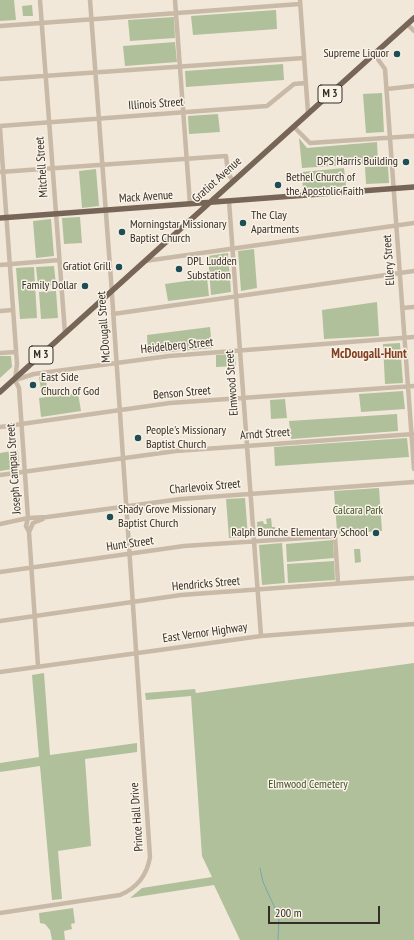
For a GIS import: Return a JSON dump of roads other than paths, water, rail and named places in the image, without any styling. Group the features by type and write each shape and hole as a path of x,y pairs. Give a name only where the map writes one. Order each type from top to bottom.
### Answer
{"main road":[{"name":"Gratiot Avenue","path":"0,392 414,18"},
{"name":"Mack Avenue","path":"3,218 414,187"}],"street":[{"name":"Mitchell Street","path":"40,0 65,334"},
{"name":"McDougall Street","path":"90,0 137,652"},
{"path":"175,0 190,204"},
{"path":"0,26 92,20 300,2 308,113"},
{"path":"407,24 414,32"},
{"name":"Ellery Street","path":"374,54 384,66 387,89 404,338 413,434 414,469"},
{"path":"0,79 304,58"},
{"name":"Illinois Street","path":"0,127 99,118 269,106 294,84 306,83"},
{"path":"387,89 414,86"},
{"name":"Joseph Campau Street","path":"0,127 3,218 10,264 17,364 14,380 19,388 28,518 26,526 29,532 38,666"},
{"path":"294,127 308,142 325,143 414,136"},
{"path":"2,172 226,156 228,173 233,181"},
{"name":"Elmwood Street","path":"229,201 260,636"},
{"path":"145,261 414,223"},
{"path":"0,265 59,260"},
{"path":"113,314 414,271"},
{"path":"402,308 414,307"},
{"path":"0,311 13,310"},
{"name":"Heidelberg Street","path":"14,380 34,374 116,362 239,350 414,337"},
{"path":"0,353 16,352"},
{"name":"Benson Street","path":"0,427 170,403 414,386"},
{"name":"Arndt Street","path":"0,475 176,451 413,434"},
{"name":"Charlevoix Street","path":"0,524 28,518 47,517 181,498 414,482"},
{"path":"29,532 33,523 47,517"},
{"name":"Hunt Street","path":"0,572 184,546 335,536 338,584"},
{"name":"Hendricks Street","path":"0,621 181,595 414,578"},
{"name":"East Vernor Highway","path":"0,672 260,636 414,624"},
{"name":"Prince Hall Drive","path":"0,913 116,896 132,888 144,875 149,863 150,850 137,652"}],"waterway":[{"path":"260,868 263,882 279,917 278,940"}],"place":[{"name":"Supreme Liquor","path":"397,54"},
{"name":"DPS Harris Building","path":"406,162"},
{"name":"Bethel Church of the Apostolic Faith","path":"278,185"},
{"name":"The Clay Apartments","path":"243,223"},
{"name":"Morningstar Missionary Baptist Church","path":"122,232"},
{"name":"Gratiot Grill","path":"119,267"},
{"name":"DPL Ludden Substation","path":"179,269"},
{"name":"Family Dollar","path":"85,286"},
{"name":"East Side Church of God","path":"33,385"},
{"name":"People's Missionary Baptist Church","path":"138,438"},
{"name":"Shady Grove Missionary Baptist Church","path":"110,517"},
{"name":"Ralph Bunche Elementary School","path":"376,533"}],"district":[{"name":"McDougall-Hunt","path":"369,354"}],"park label":[{"name":"Calcara Park","path":"358,511"},
{"name":"Elmwood Cemetery","path":"308,785"}]}
